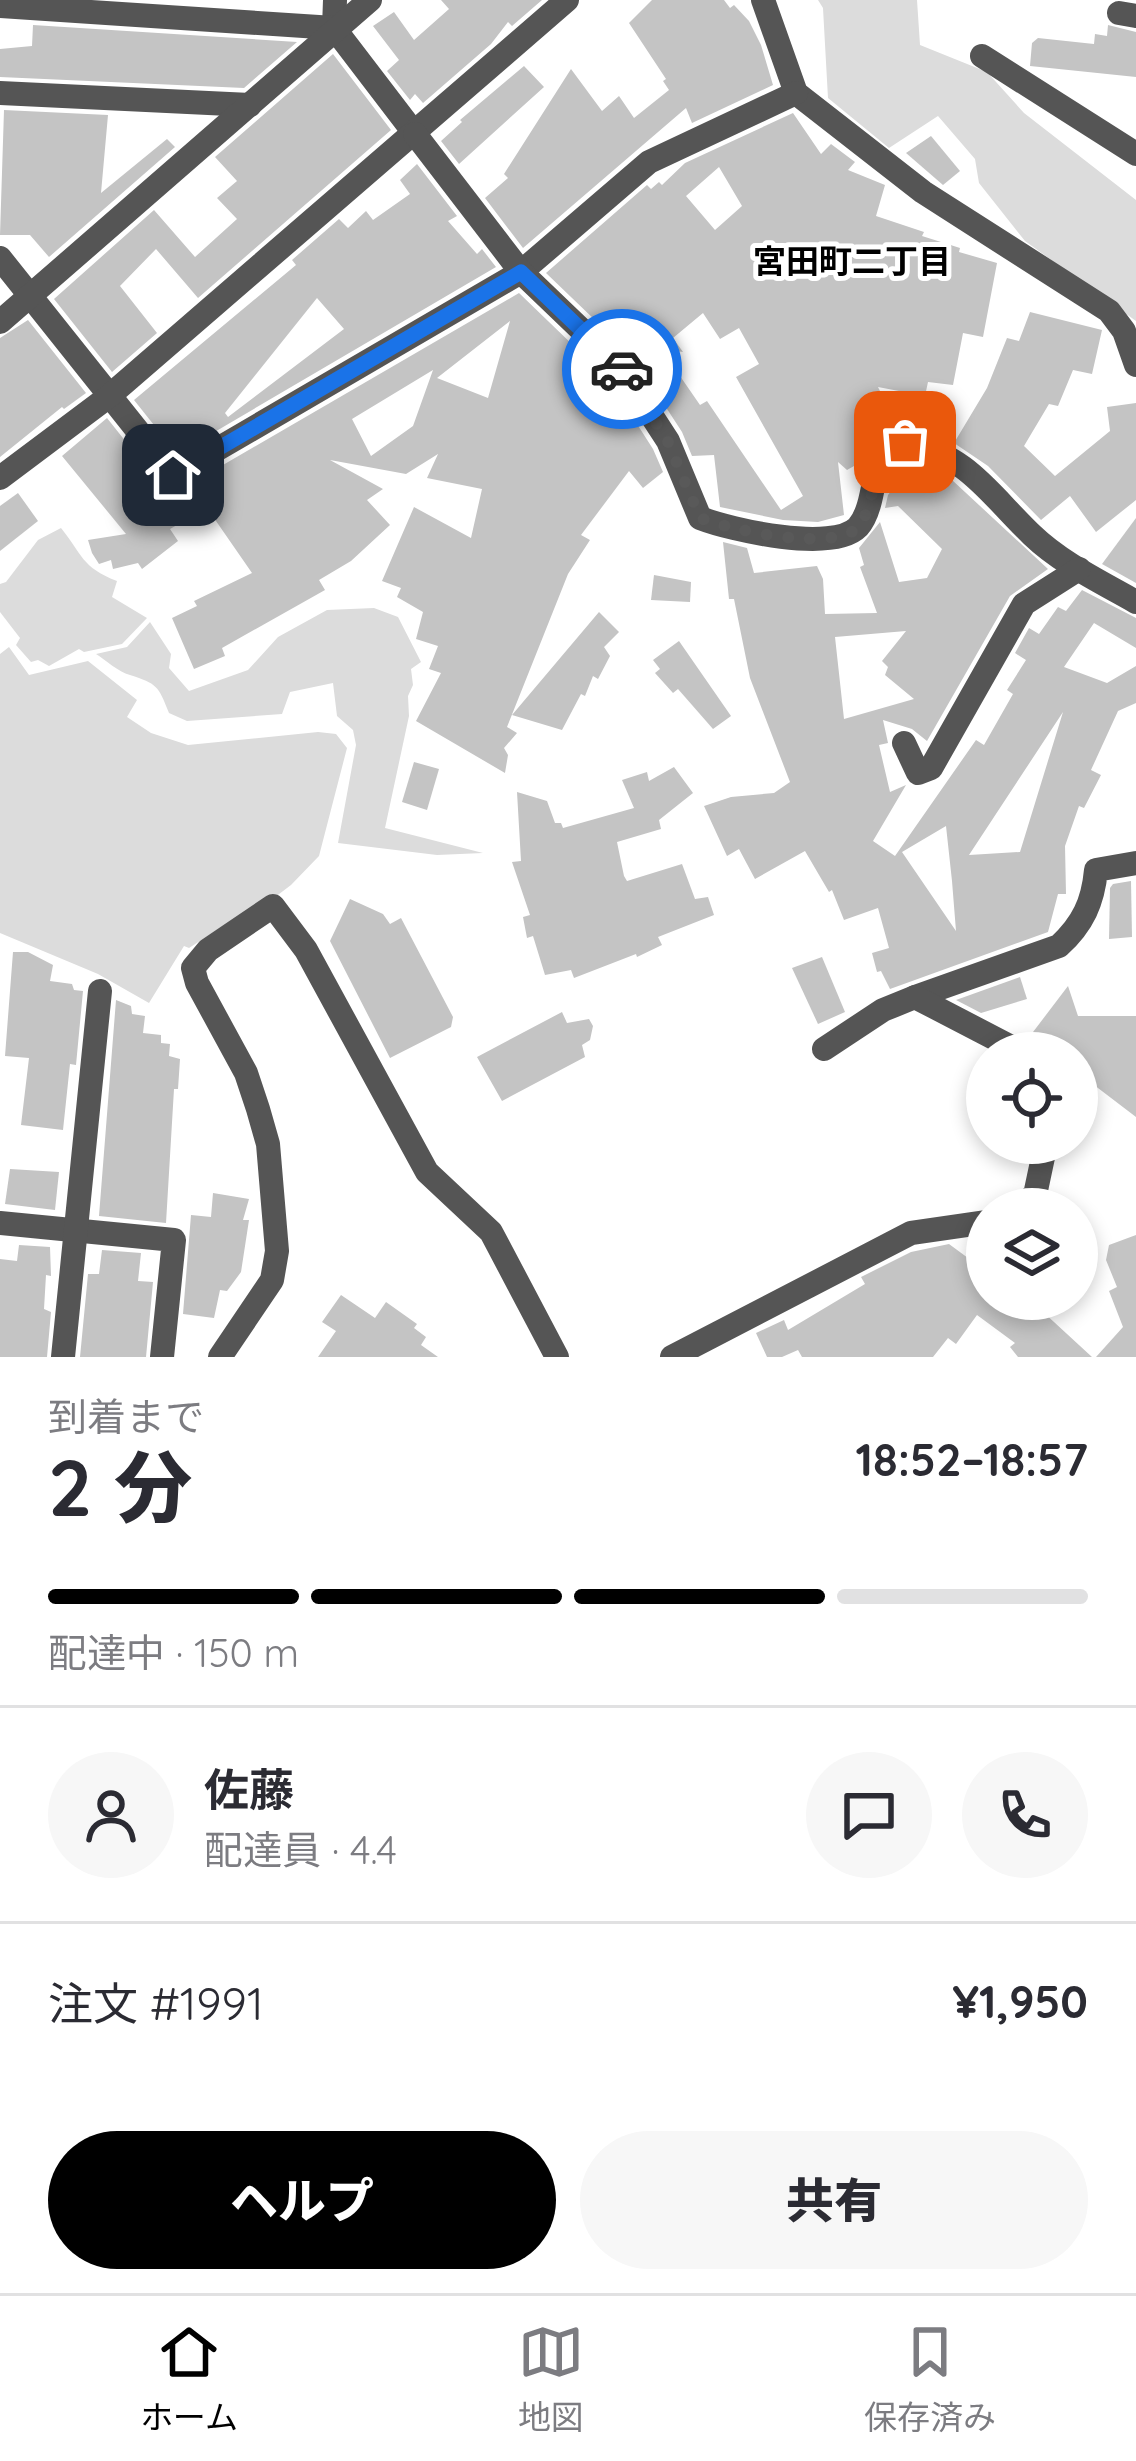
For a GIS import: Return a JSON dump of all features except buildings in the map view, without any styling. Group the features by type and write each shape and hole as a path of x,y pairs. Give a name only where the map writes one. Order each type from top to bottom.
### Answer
{"street":[{"path":"335,0 334,28 521,272 620,367 668,442 700,518 747,532 827,539 846,535 866,512 880,454 905,442 972,471 1034,538 1136,602"},
{"path":"0,322 370,0"},
{"path":"0,478 108,397 567,0"},
{"path":"763,0 796,93 923,193 1109,311 1124,331 1136,364"},
{"path":"0,6 334,28"},
{"path":"982,56 1136,154"},
{"path":"0,93 250,105"},
{"path":"0,258 173,475 521,272 649,162 796,93"},
{"path":"904,743 918,773 931,768 1024,604 1079,569"},
{"path":"824,1049 883,1010 1059,946 1087,911 1096,870 1136,863"},
{"path":"220,1357 272,1280 277,1251 268,1144 258,1109 246,1073 196,983 193,968 208,950 273,906 306,950 427,1172 491,1232 557,1357"},
{"path":"63,1357 100,991"},
{"path":"915,997 983,1032"},
{"path":"0,1223 174,1240 163,1357"},
{"path":"672,1357 910,1233 966,1225"}],"shaded area":[{"path":"818,0 917,0 920,45 987,72 1024,113 1136,200 1136,321 1025,241 979,183 975,159 938,116 889,148 828,98 823,8"},
{"path":"61,528 89,565 117,581 112,597 147,618 122,644 79,649 49,666 31,662 16,645 20,638 0,612 0,584 38,540"},
{"path":"374,608 398,617 421,662 411,669 409,716 385,828 483,853 437,855 338,843 356,745 353,730 337,716 333,683 290,692 282,714 187,721 169,713 151,684 96,654 127,647 150,622 171,654 169,668 189,691 248,670 278,637 327,610"},
{"path":"9,647 29,675 88,661 137,700 127,717 151,733 188,745 318,732 336,734 347,748 319,856 291,885 234,928 229,922 189,948 184,946 149,1003 98,974 0,933 0,654"}],"way so far":[{"path":"622,369 668,442 700,518 747,532 827,539 846,535 866,512 880,454 905,442"}],"district":[{"name":"宮田町二丁目","path":"852,261"}],"route":[{"path":"173,475 521,272 622,369"}]}
